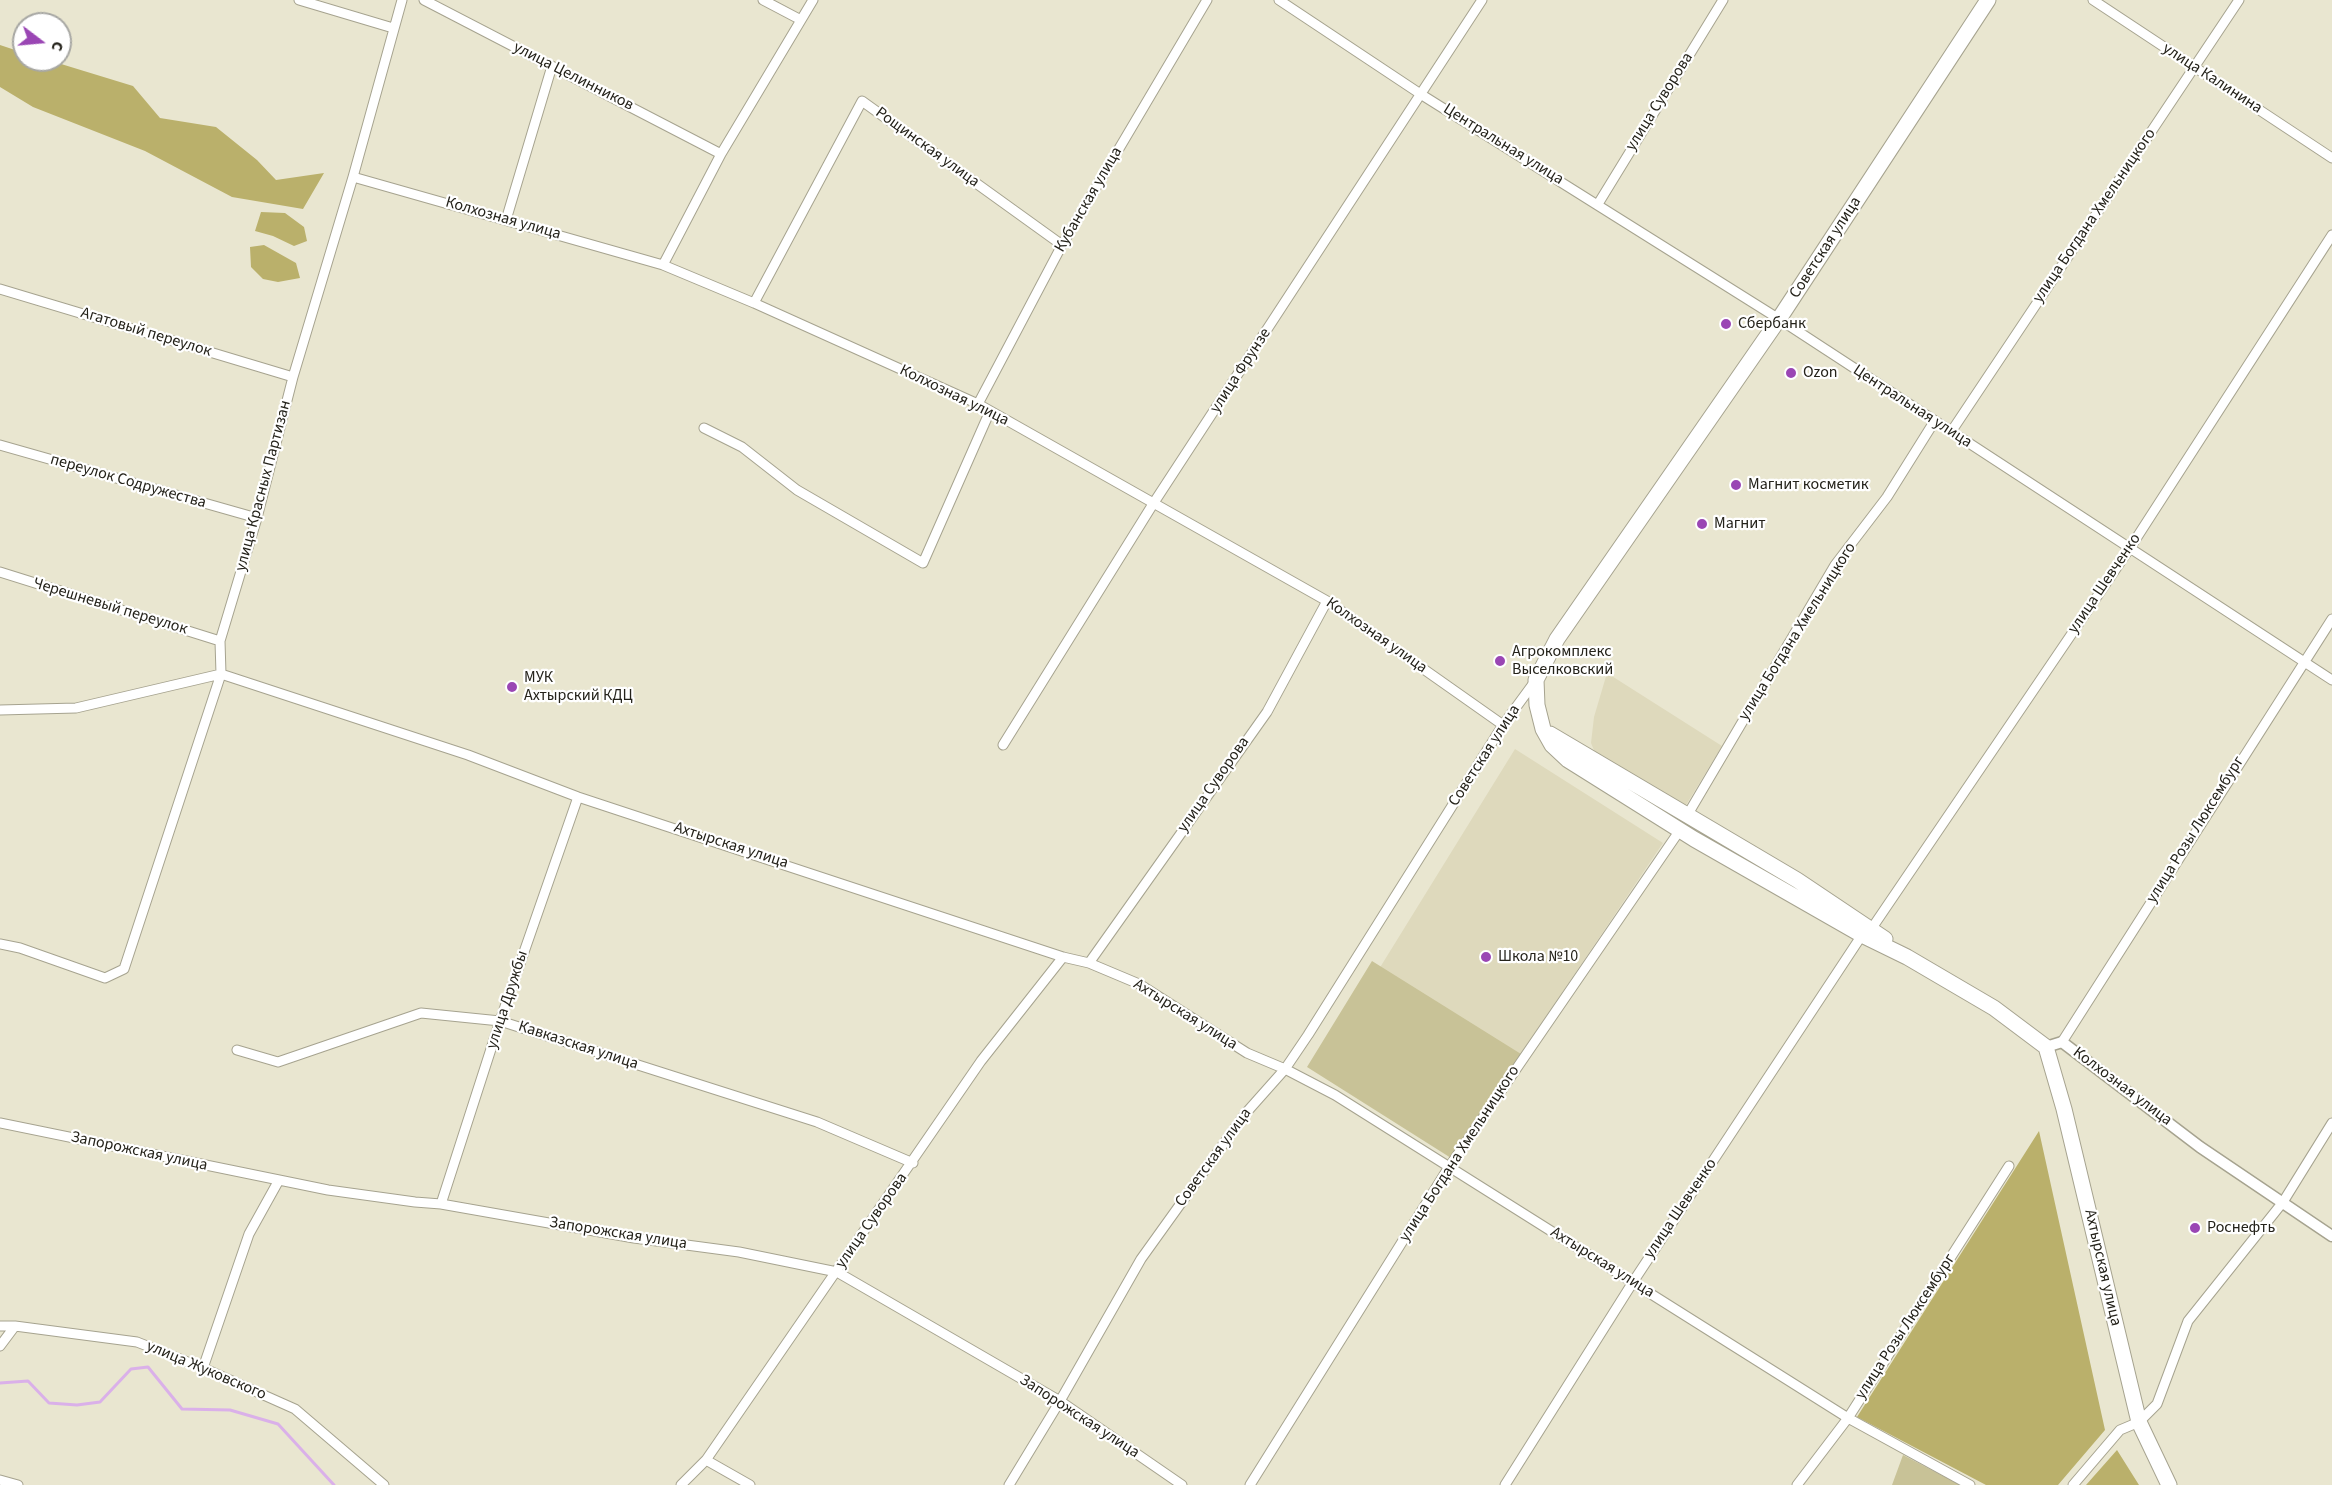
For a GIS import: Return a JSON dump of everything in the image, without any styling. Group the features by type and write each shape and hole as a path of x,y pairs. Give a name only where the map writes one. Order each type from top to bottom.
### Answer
{"highway":[{"name":"Советская улица","path":"1536,680 1557,639 1779,319 1988,0"},
{"path":"1536,680 1537,705 1543,729 1552,745 1568,760 1680,830 1867,932 1994,1008 2046,1047"},
{"path":"1543,729 1797,880 1867,932"},
{"name":"Ахтырская улица","path":"2046,1047 2075,1153 2139,1422 2169,1485"}],"street":[{"path":"299,0 393,28"},
{"name":"улица Красных Партизан","path":"0,944 20,948 105,978 124,969 221,674 220,641 257,518 293,377 353,177 402,0"},
{"name":"улица Целинников","path":"424,0 721,154"},
{"path":"763,0 801,20"},
{"path":"663,266 721,154 813,0"},
{"name":"Кубанская улица","path":"978,404 1062,245 1207,0"},
{"name":"Центральная улица","path":"1279,0 1422,95 1779,319 2332,680"},
{"name":"улица Фрунзе","path":"1004,745 1153,504 1482,0"},
{"name":"улица Суворова","path":"1598,204 1723,0"},
{"name":"улица Калинина","path":"2093,0 2332,158"},
{"name":"улица Богдана Хмельницкого","path":"1951,432 2239,0"},
{"path":"506,220 552,66"},
{"name":"Рощинская улица","path":"754,303 862,101 1062,245"},
{"name":"Колхозная улица","path":"353,177 663,266 754,303 978,404 1327,601 1503,726"},
{"name":"улица Шевченко","path":"1505,1485 1633,1282 1867,932 2130,548 2332,235"},
{"name":"Агатовый переулок","path":"0,289 293,377"},
{"path":"704,428 742,447 797,490 923,563 990,411"},
{"name":"улица Богдана Хмельницкого","path":"1688,814 1835,565 1887,497 1934,422"},
{"name":"переулок Содружества","path":"0,446 257,518"},
{"name":"Черешневый переулок","path":"0,572 220,641"},
{"name":"улица Суворова","path":"1089,963 1267,712 1327,601"},
{"name":"улица Розы Люксембург","path":"2062,1042 2332,619"},
{"path":"1,714 76,708 221,674"},
{"name":"Ахтырская улица","path":"221,674 468,755 578,797 1063,957 1089,963 1139,984 1247,1053 1285,1069 1335,1095 1848,1418 1970,1485"},
{"name":"Советская улица","path":"1009,1485 1141,1259 1245,1114 1285,1069 1503,726 1536,680"},
{"name":"улица Дружбы","path":"441,1204 500,1021 578,797"},
{"name":"улица Богдана Хмельницкого","path":"1250,1485 1449,1167 1680,830"},
{"name":"улица Суворова","path":"681,1485 706,1460 913,1163 981,1061 1063,957"},
{"name":"Кавказская улица","path":"237,1050 278,1062 421,1013 500,1021 817,1122 913,1163"},
{"name":"Колхозная улица","path":"2046,1047 2062,1042 2200,1147 2332,1236"},
{"name":"Запорожская улица","path":"0,1123 279,1180 404,1201 441,1204 634,1238 739,1252 837,1272 1060,1401 1182,1485"},
{"path":"2073,1485 2120,1430 2139,1422 2157,1404 2187,1321 2283,1202 2332,1123"},
{"name":"улица Розы Люксембург","path":"1797,1485 1848,1418 2009,1166"},
{"path":"203,1368 249,1234 279,1180"},
{"name":"улица Жуковского","path":"0,1326 137,1342 203,1368 294,1409 384,1485"},
{"path":"0,1346 15,1326"},
{"path":"706,1460 750,1485"},
{"path":"0,1480 18,1485"}],"shaded area":[{"path":"0,45 12,49 12,72 72,72 72,67 133,86 160,118 216,127 257,160 276,180 324,173 303,209 232,197 145,151 33,107 0,87"},
{"path":"261,212 285,213 304,227 307,241 294,246 255,231"},
{"path":"264,245 296,263 300,278 278,282 263,279 251,267 250,247"},
{"path":"1607,673 1722,746 1683,810 1596,755 1591,743 1594,717"},
{"name":"Школа №10","path":"1515,749 1663,843 1452,1156 1316,1071"},
{"path":"1372,961 1521,1054 1451,1158 1307,1067"},
{"path":"2039,1131 2105,1430 2058,1485 1986,1485 1857,1417"},
{"path":"2117,1450 2139,1485 2086,1485"},
{"path":"1903,1455 1960,1485 1892,1485"}],"waterway":[{"path":"0,1383 28,1381 49,1403 77,1405 100,1402 131,1369 148,1367 182,1409 230,1410 278,1424 334,1485"}],"place":[{"name":"Сбербанк","path":"1726,324"},
{"name":"Ozon","path":"1791,373"},
{"name":"Магнит косметик","path":"1736,485"},
{"name":"Магнит","path":"1702,524"},
{"name":"Агрокомплекс Выселковский","path":"1500,661"},
{"name":"МУК Ахтырский КДЦ","path":"512,687"},
{"name":"Школа №10","path":"1486,957"},
{"name":"Роснефть","path":"2195,1228"}]}
